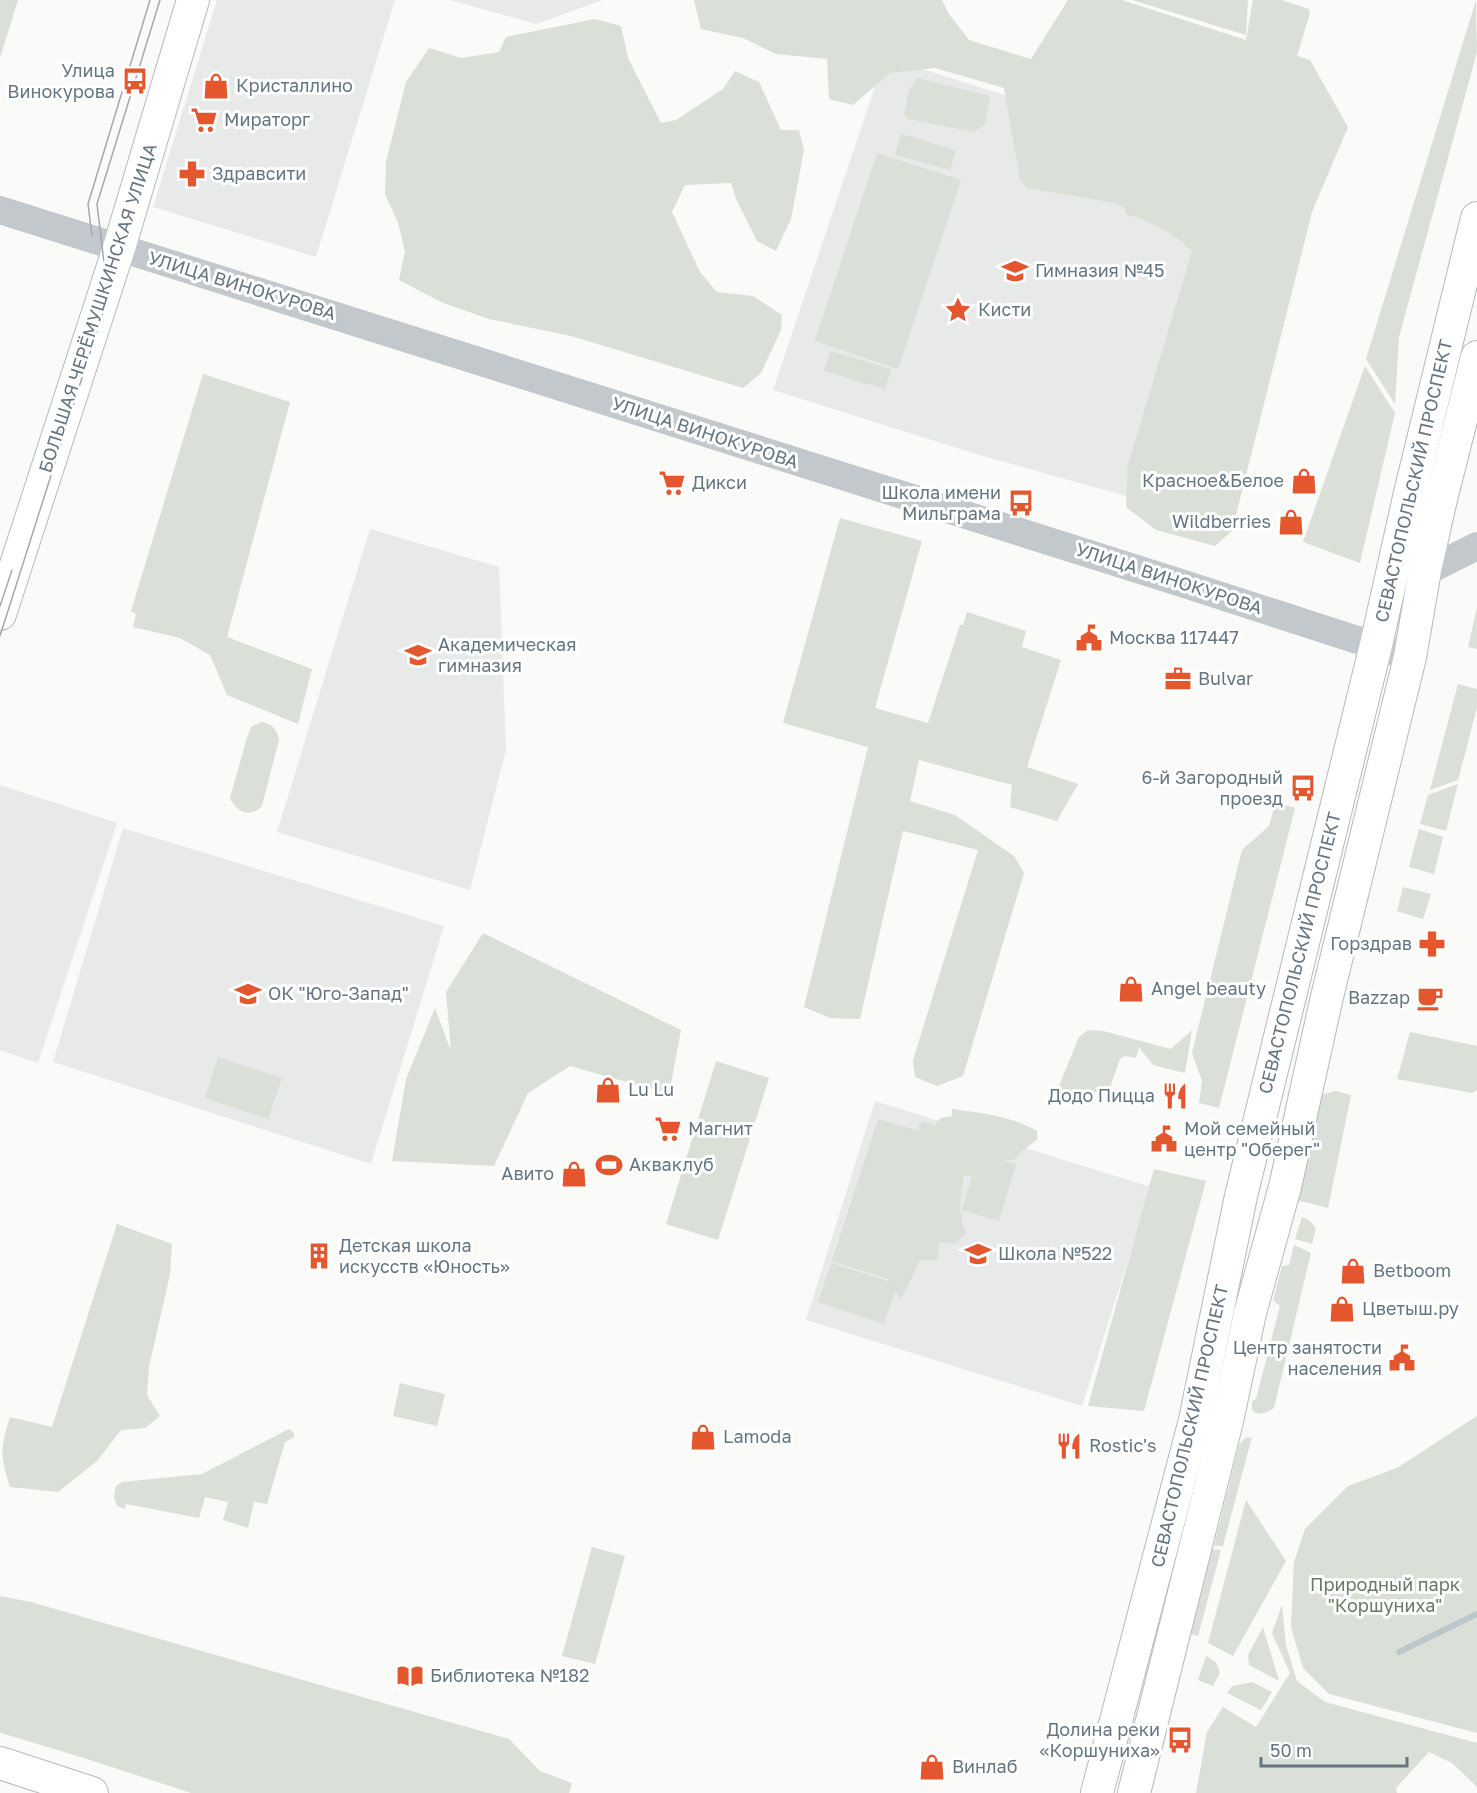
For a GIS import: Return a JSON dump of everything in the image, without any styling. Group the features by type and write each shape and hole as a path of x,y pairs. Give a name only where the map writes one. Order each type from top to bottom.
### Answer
{"main road":[{"name":"БОЛЬШАЯ ЧЕРЁМУШКИНСКАЯ УЛИЦА","path":"0,614 119,248 193,0"},
{"name":"СЕВАСТОПОЛЬСКИЙ ПРОСПЕКТ","path":"1097,1793 1195,1420 1241,1196 1376,645 1477,218"},
{"name":"СЕВАСТОПОЛЬСКИЙ ПРОСПЕКТ","path":"1134,1793 1227,1421 1250,1313 1285,1187 1326,1001 1410,657 1425,570 1477,357"},
{"path":"0,1764 92,1793"}],"street":[{"name":"УЛИЦА ВИНОКУРОВА","path":"0,210 1410,657"},
{"path":"1387,591 1477,546"}],"shaded area":[{"path":"217,0 395,0 316,257 153,207"},
{"path":"450,0 603,0 536,24"},
{"name":"Гимназия №45","path":"885,57 1004,95 1072,99 1254,152 1144,501 976,454 773,390"},
{"name":"Академическая гимназия","path":"370,529 499,567 506,750 470,890 277,832"},
{"path":"0,785 117,823 38,1063 0,1050"},
{"name":"ОК \"Юго-Запад\"","path":"123,828 444,926 371,1164 53,1062"},
{"name":"Школа №522","path":"875,1101 1151,1187 1082,1406 806,1320"}],"green space":[{"path":"0,0 18,0 0,58"},
{"path":"694,0 942,0 949,14 969,40 1031,59 1068,0 1122,0 1246,40 1253,0 1282,0 1309,9 1310,13 1297,56 1310,60 1348,127 1312,212 1232,531 1215,546 1156,530 1126,507 1128,465 1192,251 1161,228 1125,214 1126,209 1115,203 1027,188 1020,180 1004,88 935,68 890,73 853,105 829,99 827,59 776,54 743,38 701,29"},
{"path":"1132,0 1248,0 1246,35"},
{"path":"1476,0 1477,52 1399,337 1395,404 1366,359"},
{"path":"595,19 621,26 628,58 661,123 676,120 723,89 735,71 759,82 781,130 799,130 804,150 791,219 776,251 757,241 736,199 731,183 685,185 672,212 700,272 717,292 753,296 782,315 781,330 761,373 743,388 571,336 489,319 441,302 399,280 405,251 398,223 385,194 386,162 406,82 429,48 461,58 499,52 506,37"},
{"path":"917,78 990,96 985,124 973,132 908,119 904,114 909,90"},
{"path":"901,134 956,150 950,170 895,155"},
{"path":"877,153 961,180 898,369 815,341"},
{"path":"830,351 891,369 885,389 824,371"},
{"path":"1365,366 1395,413 1360,563 1303,542"},
{"path":"203,374 290,402 227,637 312,669 298,724 227,695 210,655 180,638 133,627 136,614 131,611"},
{"path":"840,518 922,541 875,708 928,723 960,625 963,625 967,612 1026,631 1022,647 1061,660 1027,767 1078,784 1057,821 1010,807 1012,785 919,760 910,801 955,815 1014,856 1024,873 963,1076 937,1086 915,1077 913,1060 978,850 903,831 860,1019 830,1018 804,1007 868,747 783,723"},
{"path":"1477,607 1477,649 1468,647"},
{"path":"1458,684 1477,689 1477,708 1458,780 1430,790"},
{"path":"262,722 274,728 279,740 262,806 253,812 244,812 236,807 230,798 248,734 252,726"},
{"path":"1458,784 1446,831 1420,824 1428,795"},
{"path":"1276,802 1295,808 1219,1108 1199,1103 1202,1081 1192,1053 1242,850 1269,826"},
{"path":"1419,829 1443,837 1434,874 1409,867"},
{"path":"1403,887 1431,894 1423,919 1397,911"},
{"path":"483,933 681,1030 669,1094 570,1066 528,1093 494,1166 392,1161 406,1079 435,1008 451,1051 446,992"},
{"path":"1088,1030 1103,1031 1171,1049 1192,1030 1185,1073 1153,1065 1139,1047 1136,1058 1125,1056 1120,1059 1107,1096 1094,1092 1086,1093 1081,1105 1070,1101 1059,1086 1079,1037"},
{"path":"1410,1032 1477,1046 1477,1090 1472,1093 1397,1079"},
{"path":"218,1057 282,1078 268,1119 205,1098"},
{"path":"716,1061 769,1078 718,1240 666,1224"},
{"path":"1335,1091 1351,1095 1328,1208 1293,1199 1317,1096"},
{"path":"952,1109 1006,1119 1037,1131 1037,1140 1014,1160 1003,1160 1016,1164 999,1221 962,1210 972,1176 963,1176 960,1210 966,1234 954,1244 939,1242 938,1260 920,1260 901,1300 895,1291 884,1324 818,1302 831,1263 890,1282 888,1279 832,1261 878,1119 919,1131 919,1123 925,1121 934,1126 940,1118 952,1116"},
{"path":"1154,1169 1206,1181 1144,1411 1088,1406"},
{"path":"1302,1217 1309,1220 1316,1228 1312,1244 1295,1239"},
{"path":"117,1224 172,1244 170,1274 149,1367 147,1395 160,1416 145,1428 121,1430 97,1461 58,1492 10,1487 2,1452 10,1417 52,1427"},
{"path":"1294,1245 1311,1253 1274,1408 1260,1414 1252,1410 1252,1401 1256,1399 1280,1306 1273,1300 1282,1266 1289,1265"},
{"path":"400,1383 445,1394 437,1426 393,1416"},
{"name":"Природный парк \"Коршуниха\"","path":"1477,1416 1477,1733 1329,1694 1303,1668 1291,1627 1294,1562 1305,1529 1348,1486 1397,1468"},
{"path":"289,1429 294,1433 294,1437 285,1442 267,1504 254,1502 248,1528 223,1520 228,1502 205,1497 199,1518 126,1504 125,1509 117,1506 114,1497 116,1486 122,1482 202,1474"},
{"path":"1252,1437 1223,1546 1214,1546 1239,1445 1245,1438"},
{"path":"1246,1500 1286,1561 1233,1656 1208,1643"},
{"path":"592,1547 625,1556 595,1664 562,1656"},
{"path":"1211,1549 1221,1550 1198,1636 1191,1634"},
{"path":"0,1596 31,1602 509,1739 540,1771 572,1783 569,1793 191,1793 4,1734 0,1732"},
{"path":"1282,1605 1286,1645 1297,1681 1325,1702 1477,1743 1477,1787 1452,1763 1429,1752 1396,1788 1397,1793 1196,1793 1207,1732 1223,1707 1256,1727 1290,1673 1272,1633"},
{"path":"1263,1627 1279,1681 1249,1665 1248,1655"},
{"path":"1206,1656 1216,1662 1220,1673 1213,1686 1198,1680"},
{"path":"1252,1682 1272,1692 1261,1710 1227,1693 1232,1686"}],"waterway":[{"path":"1399,1652 1477,1614"}],"tram line":[{"path":"92,236 88,204 150,0"},
{"path":"0,636 108,296 97,204 160,0"},
{"path":"0,606 12,570"}],"place":[{"name":"Улица Винокурова","path":"135,81"},
{"name":"Кристаллино","path":"216,86"},
{"name":"Мираторг","path":"204,120"},
{"name":"Здравсити","path":"192,174"},
{"name":"Гимназия №45","path":"1015,271"},
{"name":"Кисти","path":"958,310"},
{"name":"Красное&Белое","path":"1304,481"},
{"name":"Дикси","path":"672,483"},
{"name":"Школа имени Мильграма","path":"1021,503"},
{"name":"Wildberries","path":"1291,522"},
{"name":"Москва 117447","path":"1089,638"},
{"name":"Академическая гимназия","path":"418,655"},
{"name":"Bulvar","path":"1178,679"},
{"name":"6-й Загородный проезд","path":"1303,788"},
{"name":"Горздрав","path":"1432,944"},
{"name":"Angel beauty","path":"1131,989"},
{"name":"ОК \"Юго-Запад\"","path":"248,994"},
{"name":"Bazzap","path":"1430,998"},
{"name":"Lu Lu","path":"608,1090"},
{"name":"Додо Пицца","path":"1175,1096"},
{"name":"Магнит","path":"668,1129"},
{"name":"Мой семейный центр \"Оберег\"","path":"1164,1139"},
{"name":"Акваклуб","path":"609,1165"},
{"name":"Авито","path":"574,1174"},
{"name":"Школа №522","path":"978,1254"},
{"name":"Детская школа искусств «Юность»","path":"319,1256"},
{"name":"Betboom","path":"1353,1271"},
{"name":"Цветыш.ру","path":"1342,1309"},
{"name":"Центр занятости населения","path":"1402,1358"},
{"name":"Lamoda","path":"703,1437"},
{"name":"Rostic's","path":"1069,1446"},
{"name":"Библиотека №182","path":"410,1676"},
{"name":"Долина реки «Коршуниха»","path":"1180,1740"},
{"name":"Винлаб","path":"932,1767"}]}
